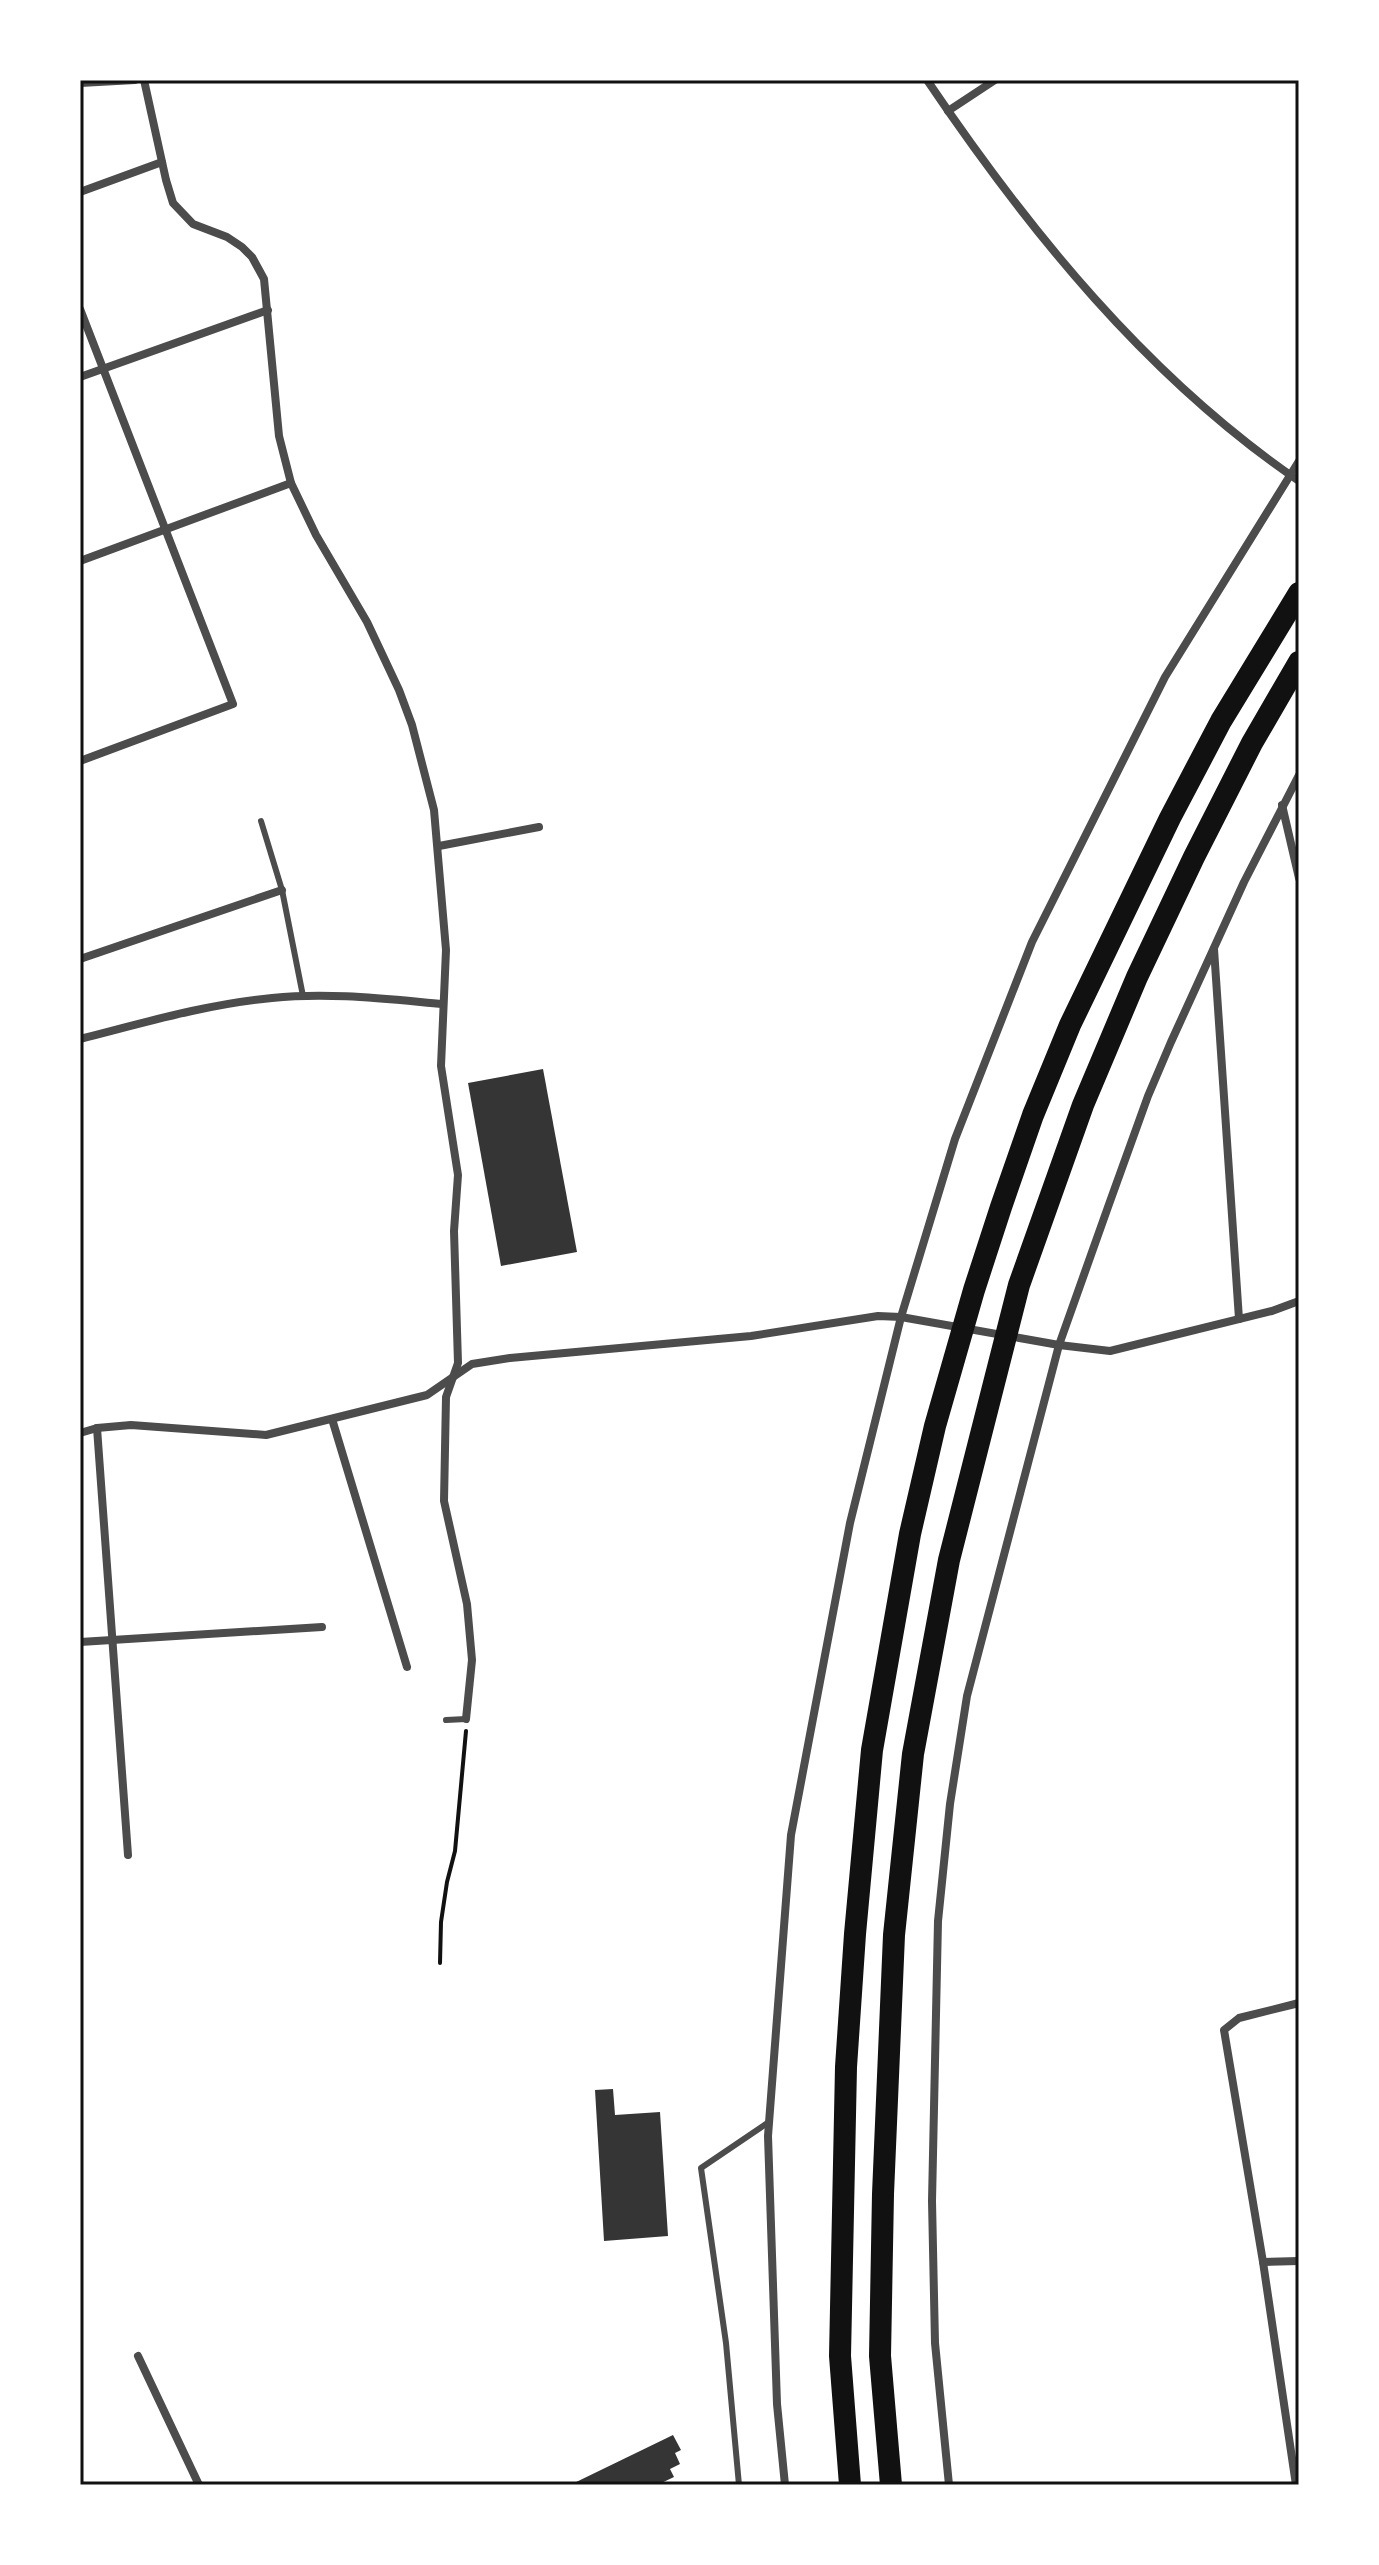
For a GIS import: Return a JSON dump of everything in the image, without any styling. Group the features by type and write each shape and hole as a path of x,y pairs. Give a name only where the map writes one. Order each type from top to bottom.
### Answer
{"highway":[{"path":"850,2485 840,2356 846,2067 872,1750 910,1534 946,1385 974,1290 1033,1115 1070,1025 1170,818 1221,721 1299,593"},
{"path":"891,2485 880,2356 894,1935 913,1754 949,1560 1019,1285 1083,1105 1137,977 1252,743 1299,662"}],"street":[{"path":"80,83 135,80"},
{"path":"144,80 173,203 184,217 201,228 227,237 252,257 264,279 273,395 291,483 316,535 367,622 399,690 428,783 439,846 445,920 441,1066 458,1175 454,1231 458,1363 446,1397 444,1501 467,1604 472,1660 466,1719"},
{"path":"927,80 973,149 1051,247 1147,356 1229,429 1299,481"},
{"path":"948,111 995,80"},
{"path":"80,192 162,162"},
{"path":"80,309 233,704 81,757"},
{"path":"80,377 268,310"},
{"path":"785,2485 777,2404 769,2122 791,1835 850,1523 901,1317 955,1139 1032,942 1165,677 1299,461"},
{"path":"80,561 291,483"},
{"path":"949,2485 935,2343 932,2201 938,1921 950,1804 967,1696 1059,1345 1148,1096 1214,948 1299,775"},
{"path":"1282,805 1299,878"},
{"path":"439,846 539,827"},
{"path":"80,959 282,890"},
{"path":"1214,948 1239,1319"},
{"path":"80,1039 221,1005 303,996 365,997 443,1004"},
{"path":"80,1433 97,1428 148,1425 266,1435 427,1395 472,1364 751,1336 878,1316 901,1317 1110,1351 1299,1301"},
{"path":"332,1419 407,1667"},
{"path":"97,1428 128,1855"},
{"path":"80,1642 322,1627"},
{"path":"1296,2485 1224,2030 1239,2018 1299,2003"},
{"path":"1263,2262 1299,2261"},
{"path":"138,2356 199,2485"}],"lane":[{"path":"261,821 282,890 303,996"},
{"path":"446,1720 466,1719"},
{"path":"739,2485 726,2343 701,2168 769,2122"}],"path":[{"path":"440,1963 443,1902 455,1851 466,1719"}],"building":[{"path":"543,1069 577,1252 501,1266 468,1083"},
{"path":"613,2089 615,2115 660,2112 668,2236 604,2241 595,2090"},
{"path":"673,2435 681,2450 675,2453 680,2464 670,2469 674,2477 657,2485 570,2485"}]}
